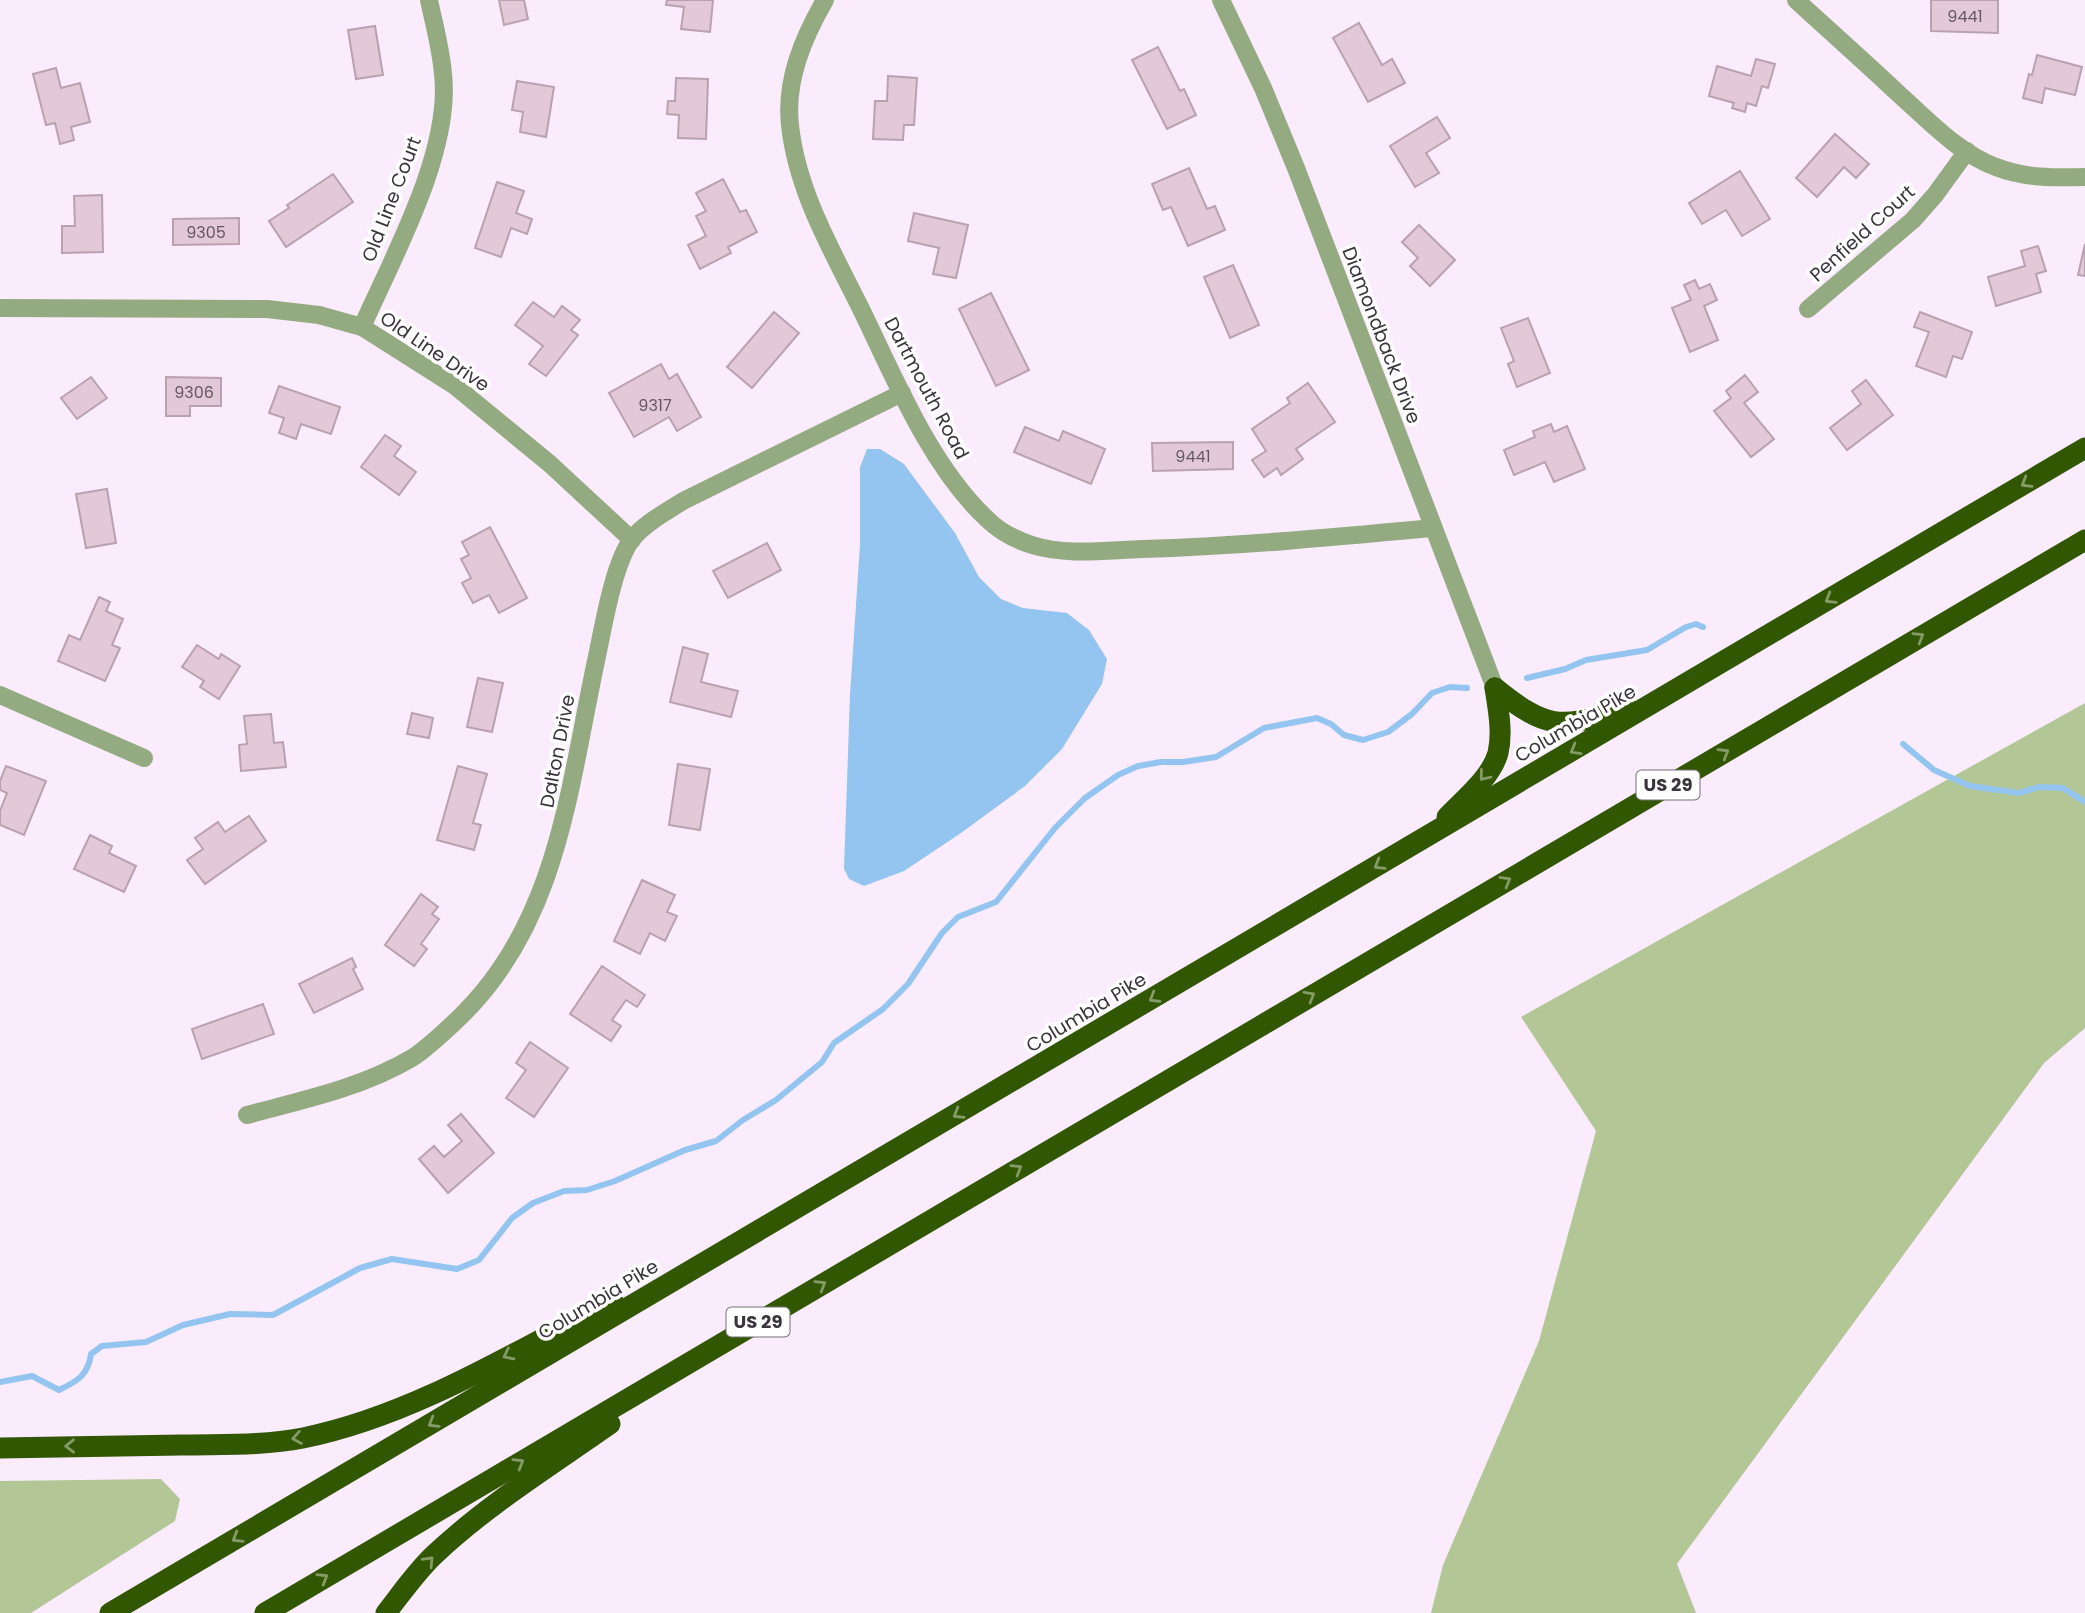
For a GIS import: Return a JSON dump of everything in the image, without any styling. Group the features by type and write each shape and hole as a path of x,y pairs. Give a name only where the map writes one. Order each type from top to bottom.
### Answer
{"highway":[{"name":"Columbia Pike","path":"110,1613 2085,448"},
{"name":"US 29","path":"265,1613 2085,540"},
{"path":"1495,688 1523,710 1556,723 1571,724 1655,703"},
{"path":"1433,832 1481,780 1498,753 1499,721 1495,688"},
{"path":"0,1448 260,1444 303,1438 349,1426 397,1410 445,1388 808,1202"},
{"path":"386,1613 431,1557 484,1512 760,1321"}],"street":[{"name":"Old Line Court","path":"362,327 415,206 430,167 438,135 443,75 429,0"},
{"name":"Dartmouth Road","path":"825,0 805,38 789,93 793,148 800,178 815,215 902,393 943,466 987,520 1012,537 1035,546 1071,551 1248,545 1433,528"},
{"name":"Diamondback Drive","path":"1221,0 1264,88 1495,688"},
{"path":"1796,0 1966,151 1992,166 2013,173 2085,177"},
{"name":"Penfield Court","path":"1808,309 1913,220 1935,195 1966,151"},
{"name":"Old Line Drive","path":"0,308 267,309 320,316 362,327 455,386 550,464 632,540"},
{"name":"Dalton Drive","path":"247,1115 341,1090 377,1076 413,1057 453,1024 500,971 522,934 563,827 603,629 622,559 632,540 651,522 683,501 902,393"},
{"path":"0,695 144,758"}],"green space":[{"path":"2085,703 2085,1028 2044,1063 1677,1564 1696,1613 1431,1613 1443,1565 1539,1341 1596,1131 1521,1017"},
{"path":"161,1479 180,1499 175,1521 31,1613 0,1613 0,1481"}],"water":[{"path":"867,449 880,449 904,464 955,533 979,577 1001,599 1023,608 1067,613 1089,630 1107,659 1102,684 1062,749 1025,786 904,871 864,886 849,879 844,869 850,695 860,545 860,467"}],"building":[{"path":"499,0 524,0 528,19 504,25"},
{"path":"667,0 713,0 710,32 681,29 684,7 666,5"},
{"path":"1931,0 1998,0 1998,33 1931,31"},
{"path":"1359,23 1382,65 1392,59 1405,83 1368,102 1333,38"},
{"path":"375,26 383,75 356,79 348,30"},
{"path":"1158,47 1180,91 1184,89 1196,115 1167,129 1132,60"},
{"path":"2037,55 2082,67 2075,95 2045,88 2042,103 2023,98"},
{"path":"1756,59 1775,64 1768,88 1762,86 1756,106 1747,103 1745,112 1732,108 1734,103 1709,96 1717,66 1751,76"},
{"path":"56,68 61,88 80,83 90,122 71,127 74,140 60,144 55,123 46,125 33,74"},
{"path":"888,76 917,78 914,125 904,125 903,140 873,139 875,101 887,101"},
{"path":"676,78 708,79 706,139 678,138 679,115 667,114 668,101 675,101"},
{"path":"517,81 554,87 546,137 520,132 523,112 512,110"},
{"path":"1437,117 1450,138 1426,153 1439,173 1415,187 1390,146"},
{"path":"1835,134 1869,164 1856,178 1844,167 1817,197 1796,178"},
{"path":"1189,168 1207,209 1215,206 1225,230 1188,246 1171,207 1163,210 1152,184"},
{"path":"1740,171 1770,219 1742,236 1726,210 1702,224 1689,203"},
{"path":"333,174 353,202 286,247 269,221 289,208 287,205"},
{"path":"723,179 740,212 746,210 757,232 728,247 731,253 700,269 688,245 706,236 696,216 706,211 696,193"},
{"path":"497,182 524,191 516,213 532,219 527,234 511,228 501,257 475,248"},
{"path":"102,195 103,252 62,253 62,226 75,226 74,196"},
{"path":"914,213 968,225 956,278 933,274 939,248 908,241"},
{"path":"239,218 239,244 173,245 173,219"},
{"path":"1419,225 1455,260 1430,286 1410,266 1418,258 1402,242"},
{"path":"2085,244 2085,276 2078,275"},
{"path":"2038,246 2046,271 2036,274 2041,292 1996,306 1988,277 2025,266 2021,251"},
{"path":"1233,265 1259,325 1230,338 1204,277"},
{"path":"1695,280 1699,289 1710,284 1717,300 1704,306 1718,340 1690,352 1672,308 1691,300 1684,285"},
{"path":"991,293 1029,370 996,386 959,309"},
{"path":"533,302 554,317 562,306 580,320 571,330 578,335 546,376 529,364 543,346 515,325"},
{"path":"774,312 799,333 752,388 727,367"},
{"path":"1920,312 1972,332 1962,359 1953,356 1946,377 1916,366 1929,332 1914,327"},
{"path":"1528,318 1550,373 1517,387 1508,364 1514,361 1501,328"},
{"path":"661,364 669,379 677,374 701,417 677,431 669,417 634,437 609,393"},
{"path":"1745,375 1758,392 1744,403 1774,439 1751,457 1714,411 1731,398 1726,391"},
{"path":"91,377 107,398 77,419 61,398"},
{"path":"166,377 221,378 221,406 190,406 190,416 166,416"},
{"path":"1866,380 1893,415 1847,450 1830,428 1861,404 1852,391"},
{"path":"1308,383 1335,422 1296,449 1303,459 1281,475 1277,468 1264,477 1252,460 1266,451 1252,429 1290,403 1287,398"},
{"path":"279,386 340,407 331,434 301,424 296,439 279,433 284,418 269,413"},
{"path":"1551,424 1554,432 1567,426 1585,469 1554,482 1545,462 1514,475 1504,450 1535,437 1533,431"},
{"path":"1025,427 1059,441 1063,431 1105,449 1091,484 1014,452"},
{"path":"385,435 401,446 394,456 416,472 399,495 361,467"},
{"path":"1233,442 1233,469 1153,471 1152,443"},
{"path":"107,489 116,543 86,548 76,494"},
{"path":"490,527 527,598 499,613 489,595 473,603 462,583 471,578 461,559 469,555 462,542"},
{"path":"767,543 781,570 728,598 713,571"},
{"path":"99,597 110,602 106,611 123,619 112,645 120,648 105,681 58,661 69,635 80,640"},
{"path":"197,645 219,659 221,654 240,666 219,699 200,687 204,681 182,667"},
{"path":"683,647 708,654 701,682 738,691 731,717 670,702"},
{"path":"478,678 503,683 492,732 467,727"},
{"path":"412,713 433,718 429,738 407,734"},
{"path":"271,714 274,743 283,742 286,767 241,771 239,745 247,744 244,716"},
{"path":"678,764 710,769 700,830 669,825"},
{"path":"6,766 46,781 24,835 0,825 0,811 7,793 0,790 0,781"},
{"path":"458,766 487,774 473,823 481,825 474,850 437,840"},
{"path":"249,816 266,841 205,884 187,860 203,849 195,838 218,822 225,832"},
{"path":"90,835 112,846 109,853 136,866 124,892 74,869"},
{"path":"642,880 675,895 667,912 677,916 665,941 650,933 640,954 614,941"},
{"path":"421,894 438,907 432,914 439,919 421,944 427,949 414,966 385,945"},
{"path":"352,958 356,967 353,969 363,989 314,1013 299,984"},
{"path":"602,966 645,995 637,1007 626,1000 612,1020 621,1026 611,1041 570,1014"},
{"path":"263,1004 274,1034 202,1059 192,1029"},
{"path":"530,1042 568,1068 534,1117 506,1098 526,1070 516,1063"},
{"path":"461,1114 494,1153 448,1193 419,1159 434,1146 444,1157 462,1141 448,1125"}],"waterway":[{"path":"1527,678 1565,669 1586,660 1647,650 1686,627 1696,624 1703,627"},
{"path":"0,1382 32,1376 59,1390 81,1376 91,1354 102,1346 146,1342 183,1325 230,1314 273,1315 360,1268 392,1259 457,1269 479,1260 512,1218 533,1203 564,1191 587,1190 615,1181 685,1150 716,1141 743,1120 776,1100 822,1062 834,1043 883,1009 908,984 942,933 958,917 996,902 1055,828 1085,798 1118,775 1138,766 1216,757 1264,728 1317,718 1331,724 1344,735 1363,740 1388,732 1412,714 1432,693 1450,687 1467,688"},
{"path":"1903,744 1934,770 1970,786 2019,793 2039,787 2063,788 2085,802"}]}
